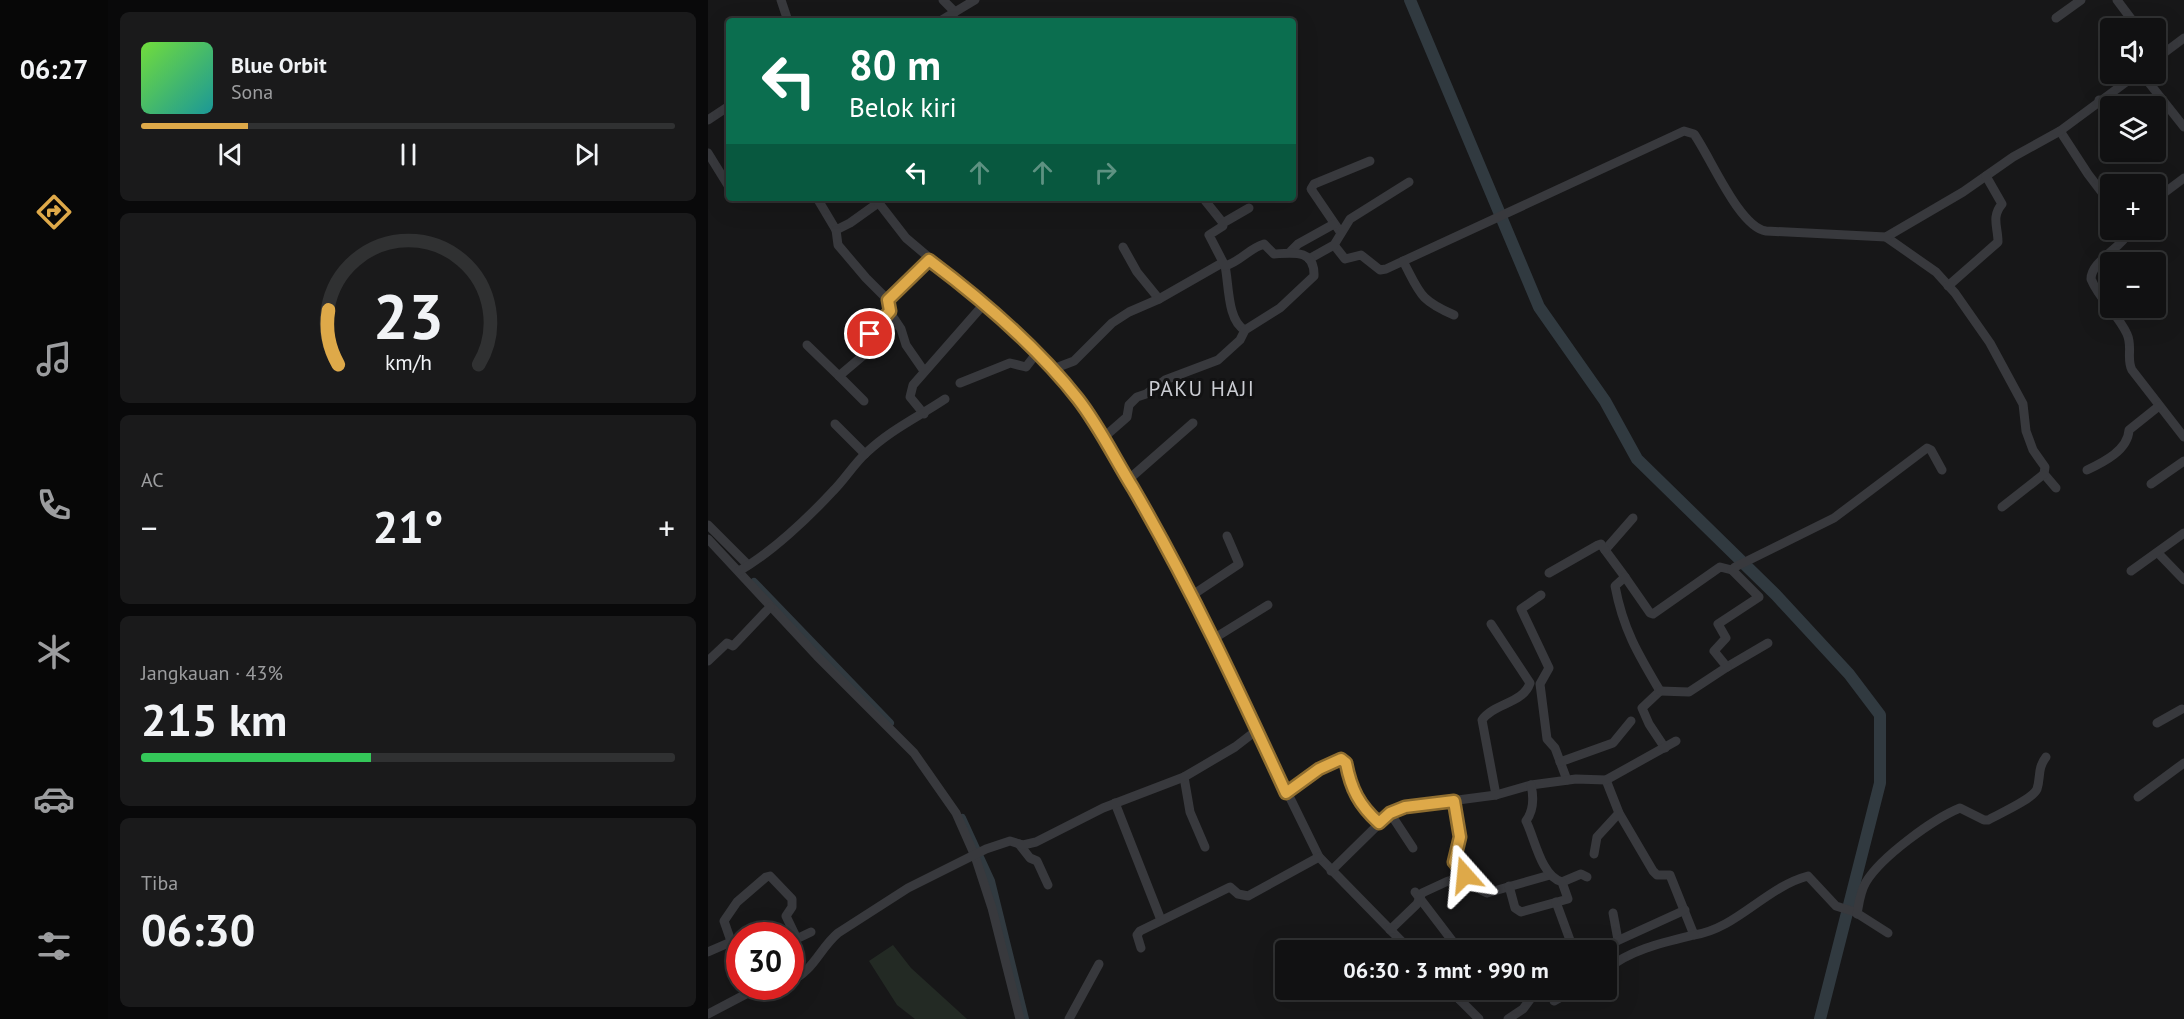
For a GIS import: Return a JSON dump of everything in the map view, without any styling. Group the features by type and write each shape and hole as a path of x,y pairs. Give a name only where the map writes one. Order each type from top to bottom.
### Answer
{"street":[{"path":"781,0 787,18"},
{"path":"943,0 955,12"},
{"path":"945,18 975,0"},
{"path":"2056,18 2081,0"},
{"path":"2117,0 2130,18"},
{"path":"2166,52 2184,38"},
{"path":"2106,96 2123,84"},
{"path":"2150,84 2184,127"},
{"path":"1886,237 1986,177 2013,157 2061,131 2100,100"},
{"path":"708,120 726,108"},
{"path":"1334,244 1345,259 1361,255 1380,270 1500,218 1684,131 1694,134 1728,194 1757,228 1766,231 1886,237 1936,272 1948,286 1990,343 2008,373 2023,404 2026,431 2033,450 2045,467 2044,474 2002,507"},
{"path":"2061,131 2100,190"},
{"path":"708,153 726,182"},
{"path":"1341,233 1311,191 1312,186 1370,160"},
{"path":"1948,286 1998,242 1995,220 2002,204 1986,177"},
{"path":"2166,192 2184,178"},
{"path":"1309,259 1334,244 1350,219 1409,182"},
{"path":"819,201 836,230 838,244 888,300 890,311 902,329 906,345 924,371"},
{"path":"836,230 850,224 876,201"},
{"path":"878,201 906,238 929,260 984,304 1053,369 1080,401 1128,480 1191,596 1319,857 1400,940"},
{"path":"1205,201 1223,223"},
{"path":"1245,330 1238,325 1223,264 1209,235 1223,226 1223,223 1249,208"},
{"path":"1291,251 1298,244 1334,224"},
{"path":"2124,240 2094,268 2091,279 2126,330 2131,346 2129,365 2184,438"},
{"path":"1053,369 1074,361 1113,323 1129,312 1159,299 1223,264 1234,264 1249,250 1266,244 1274,254 1291,251 1309,259 1315,271 1314,277 1280,308 1245,330 1240,340 1218,360 1165,380 1146,394 1137,397 1129,405 1127,417 1103,438"},
{"path":"1123,247 1134,268 1159,299"},
{"path":"888,300 929,260"},
{"path":"1403,261 1422,298 1428,304 1454,315"},
{"path":"924,414 910,397 913,385 984,304"},
{"path":"839,376 872,348 868,335 890,311"},
{"path":"807,345 864,401"},
{"path":"960,383 1010,363 1026,367 1036,354"},
{"path":"744,568 808,516 834,491 865,454 910,419 924,414 945,399"},
{"path":"2087,470 2119,450 2128,440 2130,429 2159,406"},
{"path":"835,423 865,454"},
{"path":"1128,480 1193,423"},
{"path":"1549,573 1598,544 1602,545 1650,614 1653,614 1720,567 1734,568 1834,518 1926,448 1931,450 1942,470"},
{"path":"2151,484 2184,461"},
{"path":"2044,474 2056,488"},
{"path":"1605,550 1633,518"},
{"path":"708,525 744,568 770,607 914,753 956,813 980,853 1020,1019"},
{"path":"2131,572 2184,533"},
{"path":"1191,596 1239,564 1227,536"},
{"path":"708,539 744,568"},
{"path":"2158,553 2184,580"},
{"path":"1726,667 1714,651 1726,638 1718,624 1759,597 1734,568"},
{"path":"1625,577 1615,586 1623,621 1644,667 1660,691"},
{"path":"1541,595 1521,609 1549,668 1540,684 1547,739 1555,747 1567,780"},
{"path":"1213,639 1268,605"},
{"path":"708,661 727,643 733,646 770,607"},
{"path":"1491,624 1529,682 1527,689"},
{"path":"1665,748 1642,710 1643,706 1660,691 1689,692 1768,643"},
{"path":"1496,795 1482,720 1527,689 1540,684"},
{"path":"2157,723 2183,708"},
{"path":"1560,762 1613,743 1630,721"},
{"path":"804,972 828,941 908,888 980,853 1010,841 1019,844 1036,842 1115,803 1184,777 1235,747 1257,730"},
{"path":"1331,871 1390,813 1405,807 1496,795 1531,785 1567,780 1606,780 1676,741"},
{"path":"1856,913 1862,891 1876,869 1920,831 1960,808 1988,820 2031,797 2038,787 2038,771 2046,758"},
{"path":"1286,793 1319,769 1341,759 1346,763 1348,781 1353,790 1379,823"},
{"path":"2138,797 2184,763"},
{"path":"1184,777 1190,812 1205,847"},
{"path":"1606,780 1619,813 1653,872 1657,875 1670,875 1694,935"},
{"path":"1531,785 1533,802 1531,814 1526,821 1550,875 1554,880 1562,882 1581,874 1587,877"},
{"path":"1454,801 1460,837 1454,862 1477,888 1487,893 1550,875"},
{"path":"1115,803 1161,920"},
{"path":"1390,813 1413,848"},
{"path":"1594,854 1597,837 1619,813"},
{"path":"1019,844 1030,858 1037,861 1048,885"},
{"path":"1141,948 1138,932 1161,920 1227,887 1248,896 1319,857"},
{"path":"1418,894 1448,881 1458,883 1465,875"},
{"path":"726,926 725,918 737,902 770,876 792,899 786,916 788,922"},
{"path":"1617,963 1649,948 1713,931 1760,898 1808,876 1836,906 1856,913 1888,933"},
{"path":"1509,886 1515,908 1521,912 1568,899 1562,882"},
{"path":"1390,930 1417,903 1418,894"},
{"path":"1418,894 1452,940"},
{"path":"1556,902 1570,940"},
{"path":"1613,913 1618,940 1685,910"},
{"path":"804,935 810,932"},
{"path":"708,952 726,944"},
{"path":"1069,1019 1099,964"},
{"path":"708,1014 731,1000"},
{"path":"1460,1000 1479,1019"},
{"path":"1508,1019 1523,1009 1530,1000"}],"shaded area":[{"path":"893,945 911,968 967,1019 915,1019 897,1005 869,961"}],"waterway":[{"path":"1410,0 1539,307 1605,401 1637,459 1776,595 1849,674 1880,715 1880,783 1820,1019"},
{"path":"754,582 890,723"},
{"path":"962,818 991,881 1025,1019"}],"district":[{"name":"PAKU HAJI","path":"1202,388"}],"route":[{"path":"870,334 890,311 888,300 929,260 984,304 1053,369 1080,401 1103,438 1166,545 1286,793 1319,769 1341,759 1346,763 1348,781 1353,790 1379,823 1390,813 1405,807 1454,801 1460,837 1454,862 1465,875"}]}
